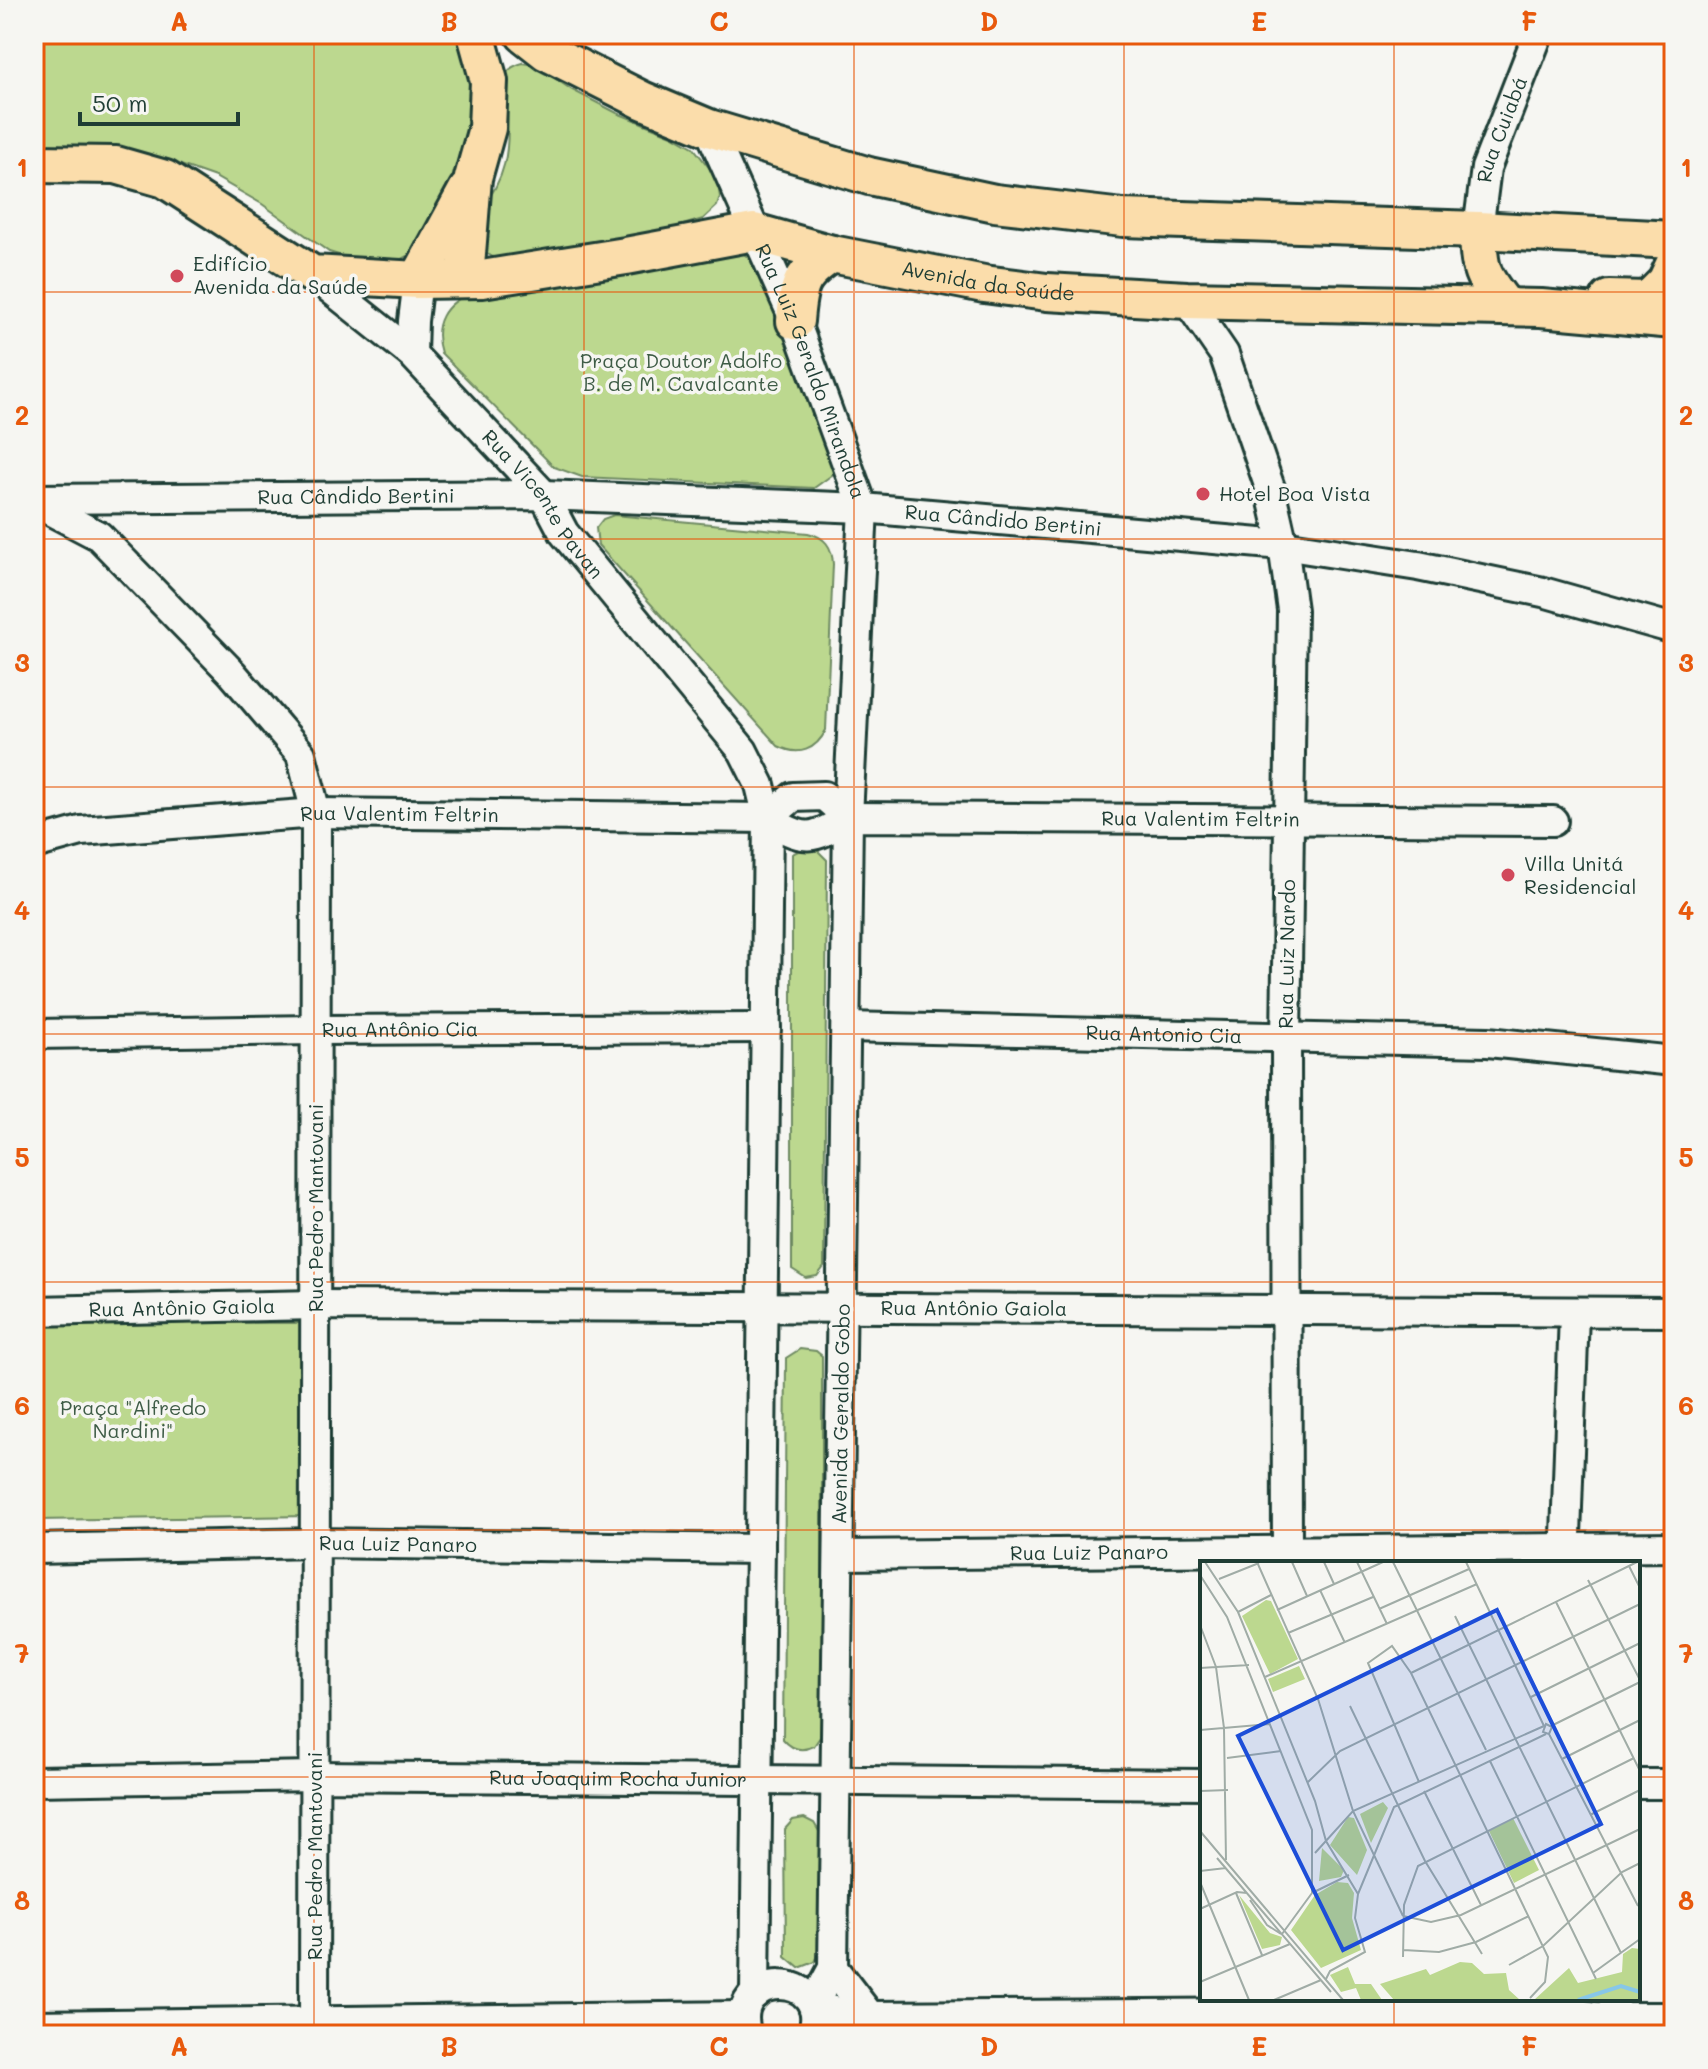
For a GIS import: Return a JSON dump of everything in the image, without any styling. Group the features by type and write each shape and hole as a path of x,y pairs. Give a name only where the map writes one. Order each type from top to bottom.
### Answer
{"main road":[{"path":"465,279 473,178 487,128 489,81 476,34"},
{"path":"489,81 498,65 536,43 642,100 709,128 869,176 1008,204 1123,218 1674,240"},
{"path":"34,164 116,165 165,179 312,274"},
{"path":"418,280 473,178"},
{"path":"1478,230 1479,263 1483,277 1524,307 1558,299 1648,300 1666,282 1674,265"},
{"name":"Avenida da Saúde","path":"312,274 418,280 482,279 754,232 832,254 984,284 1047,292 1187,300 1524,307 1674,320"},
{"path":"795,321 797,289 805,275 832,254"}],"street":[{"name":"Rua Cuiabá","path":"1478,230 1486,168 1538,34"},
{"name":"Rua Luiz Geraldo Mirandola","path":"709,128 795,321 863,508 848,817"},
{"name":"Rua Vicente Pavan","path":"312,274 412,354 544,495 564,533 743,751 760,785 768,818"},
{"path":"412,354 418,280"},
{"name":"Rua Luiz Nardo","path":"1187,300 1224,354 1270,488 1283,545 1292,610 1286,1039 1286,1557"},
{"name":"Rua Luiz Nardo","path":"1224,354 1222,321 1242,301"},
{"name":"Rua Cândido Bertini","path":"34,500 544,495 863,508 1283,545 1418,566 1543,592 1674,629"},
{"name":"Rua Pedro Mantovani","path":"34,500 99,536 232,673 301,754 316,813 314,2028"},
{"path":"749,2015 758,1782 768,818 793,797 824,796 848,817"},
{"name":"Rua Valentim Feltrin","path":"34,844 81,831 316,813 768,818 793,835 824,834 848,817 1553,821"},
{"name":"Avenida Geraldo Gobo","path":"813,2016 833,1968 848,817"},
{"name":"Rua Antonio Cia","path":"846,1027 1488,1042 1674,1061"},
{"name":"Rua Antônio Cia","path":"34,1034 766,1028"},
{"name":"Rua Antônio Gaiola","path":"34,1311 316,1305 1674,1312"},
{"path":"1565,1556 1574,1313"},
{"name":"Rua Luiz Panaro","path":"34,1549 315,1543 760,1549"},
{"name":"Rua Luiz Panaro","path":"839,1555 1565,1556 1674,1547"},
{"name":"Rua Joaquim Rocha Junior","path":"34,1781 315,1776 1200,1784"},
{"path":"1640,1784 1674,1784"},
{"path":"833,1968 870,2016"},
{"path":"34,2025 83,2030 543,2027 749,2015 776,1984 798,1989 813,2016 1040,2025 1294,2016 1674,2017"},
{"path":"1210,2035 1294,2016"}],"green space":[{"path":"34,34 462,34 475,126 459,179 419,245 396,262 368,264 329,252 262,204 215,177 175,163 121,150 34,148"},
{"path":"523,63 535,65 572,90 693,147 717,178 720,197 717,206 703,219 612,246 501,262 483,251 480,211 496,187 507,152 504,79 511,68"},
{"name":"Praça Doutor Adolfo B. de M. Cavalcante","path":"740,250 758,267 838,454 832,475 814,488 582,477 554,467 441,353 438,333 443,316 454,303 472,293 569,285"},
{"path":"614,515 808,533 826,543 833,564 826,730 812,747 793,751 778,746 598,545 596,528 603,519"},
{"path":"804,848 817,850 827,860 824,1267 817,1276 806,1278 792,1269 792,854"},
{"name":"Praça \"Alfredo Nardini\"","path":"34,1322 309,1323 311,1516 34,1520"},
{"path":"800,1349 816,1351 822,1356 822,1734 814,1746 805,1749 794,1748 783,1739 786,1358"},
{"path":"804,1818 814,1823 820,1833 820,1951 815,1962 799,1968 786,1957 785,1829 793,1820"}],"place":[{"name":"Edifício Avenida da Saúde","path":"177,276"},
{"name":"Hotel Boa Vista","path":"1203,494"},
{"name":"Villa Unitá Residencial","path":"1508,875"}]}
